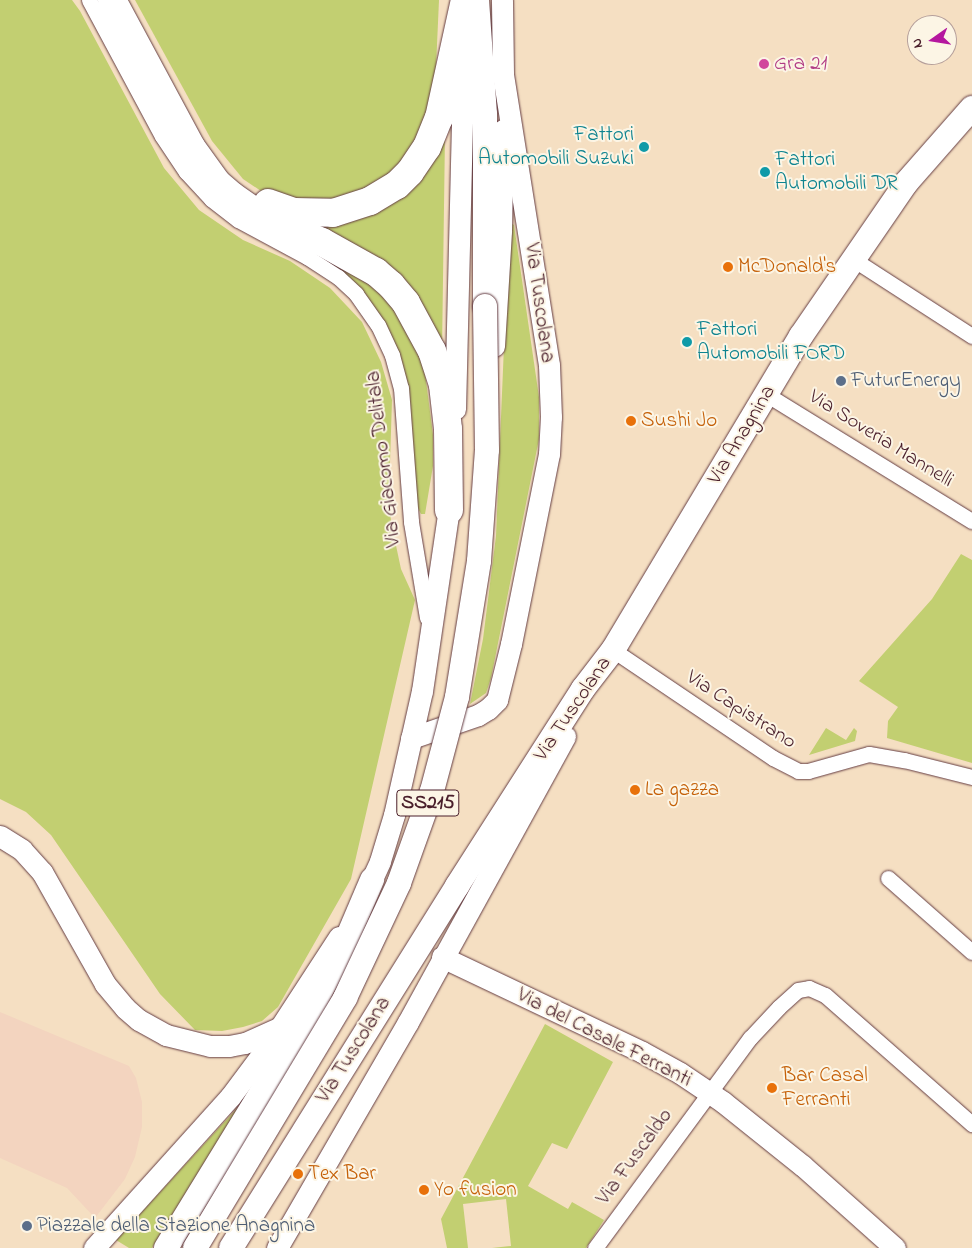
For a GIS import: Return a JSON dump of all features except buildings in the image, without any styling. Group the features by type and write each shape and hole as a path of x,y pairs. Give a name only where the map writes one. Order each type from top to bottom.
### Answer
{"highway":[{"path":"112,0 191,146 217,183 261,216 322,242 376,272 391,285 414,316 432,350 443,385 448,428 450,510"},
{"path":"132,0 224,165 246,187 270,203 294,212 316,214 340,212 370,201 397,185 416,165 427,147 439,118 465,0"}],"main road":[{"path":"166,1248 292,1025 340,955 372,880 396,809 430,648 450,510 454,452 463,53 469,0"},
{"name":"Via Tuscolana","path":"195,1248 345,998 399,883 417,836 452,721 471,622 481,543 488,405 485,306 485,114 477,0"},
{"name":"Via Tuscolana","path":"412,738 478,715 488,709 496,700 509,654 549,454 551,417 547,353 503,74 502,0"},
{"path":"488,405 499,288 503,74"},
{"name":"Via Anagnina","path":"613,650 766,394 853,259 906,183 972,108"},
{"name":"Via Tuscolana","path":"277,1248 408,1022 442,957 613,650"},
{"name":"Via Tuscolana","path":"231,1248 456,886 583,689 613,650"},
{"path":"0,836 22,850 42,872 105,984 125,1008 139,1020 166,1035 210,1046 229,1046 245,1043 292,1025"},
{"name":"Via del Casale Ferranti","path":"442,957 642,1052 708,1092 803,1166 895,1248"},
{"path":"94,1248 292,1025"}],"street":[{"name":"Via Giacomo Delitala","path":"89,0 162,136 186,172 211,199 238,220 307,257 338,277 356,294 378,325 392,355 401,388 411,522 425,599 430,648"},
{"path":"853,259 972,336"},
{"name":"Via Soveria Mannelli","path":"766,394 972,521"},
{"name":"Via Capistrano","path":"613,650 772,758 798,771 808,771 874,755 972,777"},
{"path":"888,878 972,952"},
{"name":"Via Fuscaldo","path":"596,1248 708,1092 750,1038 798,990 809,988 825,995 972,1124"}],"shaded area":[{"path":"0,1012 129,1066 136,1078 142,1102 142,1127 135,1157 125,1179 95,1218 67,1188 0,1158"}],"green space":[{"path":"0,0 72,0 80,11 164,168 199,210 243,240 290,261 330,288 362,322 381,362 392,400 389,494 391,522 401,569 415,600 351,879 278,1007 262,1021 243,1027 222,1031 195,1030 160,994 51,835 26,812 0,799"},
{"path":"135,0 439,0 436,67 428,117 400,170 343,202 270,197 243,179 212,141"},
{"path":"445,135 442,352 422,319 305,229 323,225"},
{"path":"511,223 514,225 539,397 539,439 491,678 486,693 470,704 483,639 496,536 509,227"},
{"path":"312,249 374,286 399,314 419,351 425,373 433,435 433,466 425,514 421,514 417,506 411,439 410,400 406,378 381,320"},
{"path":"961,554 972,560 972,763 887,738 888,721 898,707 859,681 932,599"},
{"path":"826,728 846,740 854,728 857,731 855,741 809,755"},
{"path":"545,1024 613,1062 567,1149 552,1143 528,1186 568,1209 572,1202 604,1220 586,1248 492,1248 511,1246 506,1199 463,1204 468,1248 447,1248 441,1219"},
{"path":"239,1106 152,1248 129,1248 116,1240"}],"place":[{"name":"Gra 21","path":"764,64"},
{"name":"Fattori Automobili Suzuki","path":"644,147"},
{"name":"Fattori Automobili DR","path":"765,172"},
{"name":"McDonald's","path":"728,267"},
{"name":"Fattori Automobili FORD","path":"687,342"},
{"name":"FuturEnergy","path":"841,381"},
{"name":"Sushi Jo","path":"631,421"},
{"name":"La gazza","path":"635,790"},
{"name":"Bar Casal Ferranti","path":"772,1088"},
{"name":"Tex Bar","path":"298,1174"},
{"name":"Yo fusion","path":"424,1190"},
{"name":"Piazzale della Stazione Anagnina","path":"27,1226"}]}
